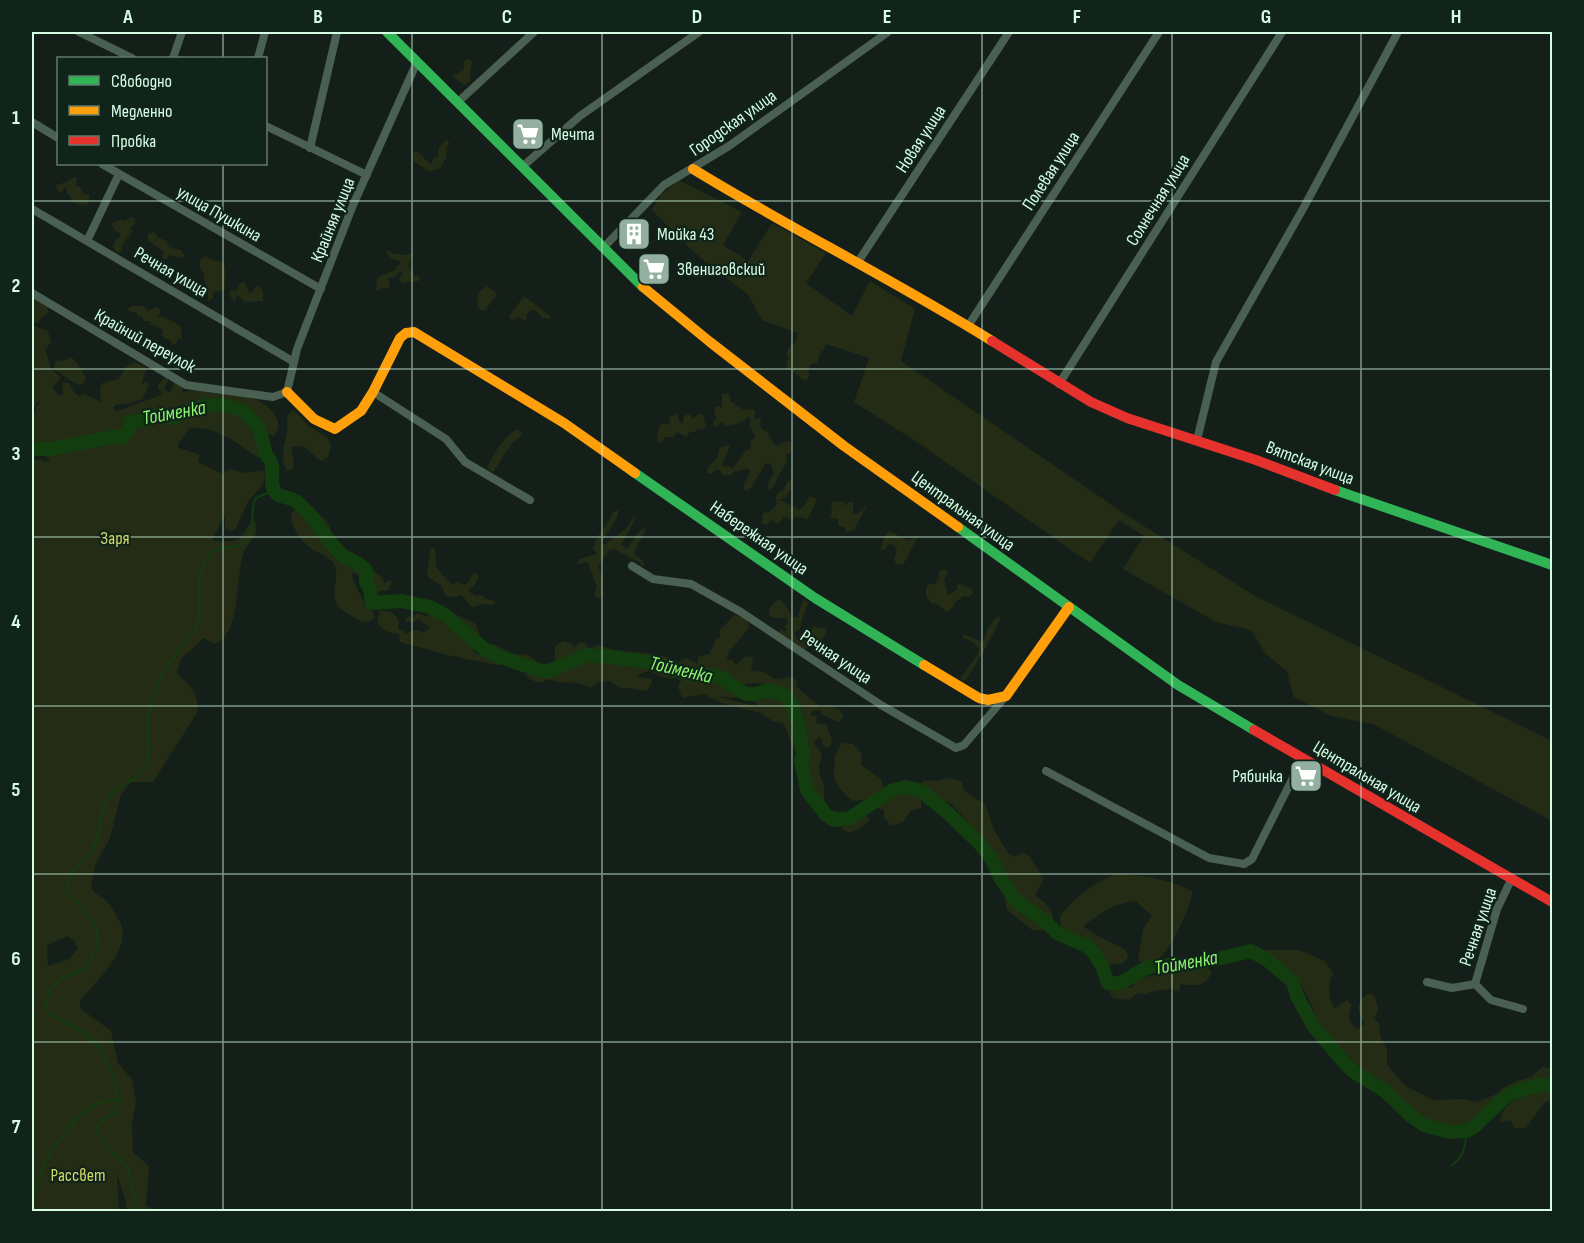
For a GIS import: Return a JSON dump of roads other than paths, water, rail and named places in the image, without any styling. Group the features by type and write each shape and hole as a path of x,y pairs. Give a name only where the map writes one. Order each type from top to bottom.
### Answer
{"street":[{"path":"79,32 130,57"},
{"path":"173,57 182,32"},
{"path":"258,57 265,32"},
{"path":"310,148 337,32"},
{"name":"Центральная улица","path":"387,32 647,291 844,446 1178,685 1552,902"},
{"path":"458,102 534,32"},
{"path":"522,167 580,116 699,32"},
{"name":"Городская улица","path":"603,248 664,186 729,146 888,32"},
{"name":"Новая улица","path":"858,262 1009,32"},
{"name":"Полевая улица","path":"968,326 1159,32"},
{"name":"Солнечная улица","path":"1059,384 1282,32"},
{"path":"1197,440 1216,362 1304,207 1398,32"},
{"name":"Крайняя улица","path":"287,392 297,349 353,205 417,62"},
{"path":"32,122 57,137"},
{"path":"267,126 367,175"},
{"name":"улица Пушкина","path":"104,165 321,290"},
{"name":"Вятская улица","path":"693,169 767,214 858,262 968,326 1090,402 1127,418 1197,440 1552,565"},
{"path":"87,241 119,174"},
{"name":"Речная улица","path":"32,209 294,362"},
{"name":"Крайний переулок","path":"32,293 186,384 273,396 287,392"},
{"name":"Набережная улица","path":"373,392 400,338 406,333 414,332 564,423 815,598 979,698 988,700 1006,696"},
{"path":"287,392 305,413 321,424 335,429 361,411 373,392 446,439 465,462 530,500"},
{"name":"Речная улица","path":"632,566 653,579 691,584 741,612 881,705 957,748 964,745 1006,696"},
{"path":"1006,696 1069,607"},
{"path":"1046,771 1209,858 1244,864 1252,859 1303,758"},
{"name":"Речная улица","path":"1475,984 1497,909 1511,880"},
{"name":"Речная улица","path":"1427,982 1452,988 1475,984"},
{"name":"Речная улица","path":"1475,984 1491,1000 1523,1009"}],"waterway":[{"name":"Тойменка","path":"32,449 51,449 112,437 122,438 131,422 157,415 173,418 194,408 216,405 238,409 247,415 260,431 266,454 271,461 272,485 276,493 297,502 338,551 365,569 372,603 401,601 430,607 445,615 484,649 541,671 549,671 587,655 610,657 654,663 689,675 714,675 726,680 746,694 768,690 785,695 792,704 798,724 803,753 801,761 807,790 826,815 834,820 848,819 891,791 905,787 921,791 980,844 1017,902 1045,921 1057,933 1087,946 1093,952 1102,966 1108,983 1125,981 1144,969 1154,966 1191,964 1251,951 1266,959 1293,982 1297,996 1314,1027 1354,1072 1385,1091 1424,1125 1449,1132 1467,1131 1513,1093 1538,1085 1552,1085"},
{"path":"138,1212 127,1166 103,1142 95,1129 100,1122 114,1113 118,1106 118,1096 104,1057 97,1045 86,1034 46,1010 47,999 54,985 63,978 84,969 96,948 95,926 71,896 67,889 67,882 71,873 92,850 99,832 102,814 110,796 138,776 146,766 151,701 164,671 197,625 201,575 207,559 217,550 245,542 251,532 256,498 275,490"},
{"path":"32,1198 47,1159 68,1129 81,1115 94,1106 117,1099"},
{"path":"1452,1165 1462,1154 1467,1131"}],"place":[{"name":"Мечта","path":"528,134"},
{"name":"Мойка 43","path":"634,234"},
{"name":"Звениговский","path":"654,269"},
{"name":"Рябинка","path":"1306,776"}],"park label":[{"name":"Заря","path":"115,538"},
{"name":"Рассвет","path":"78,1175"}]}
